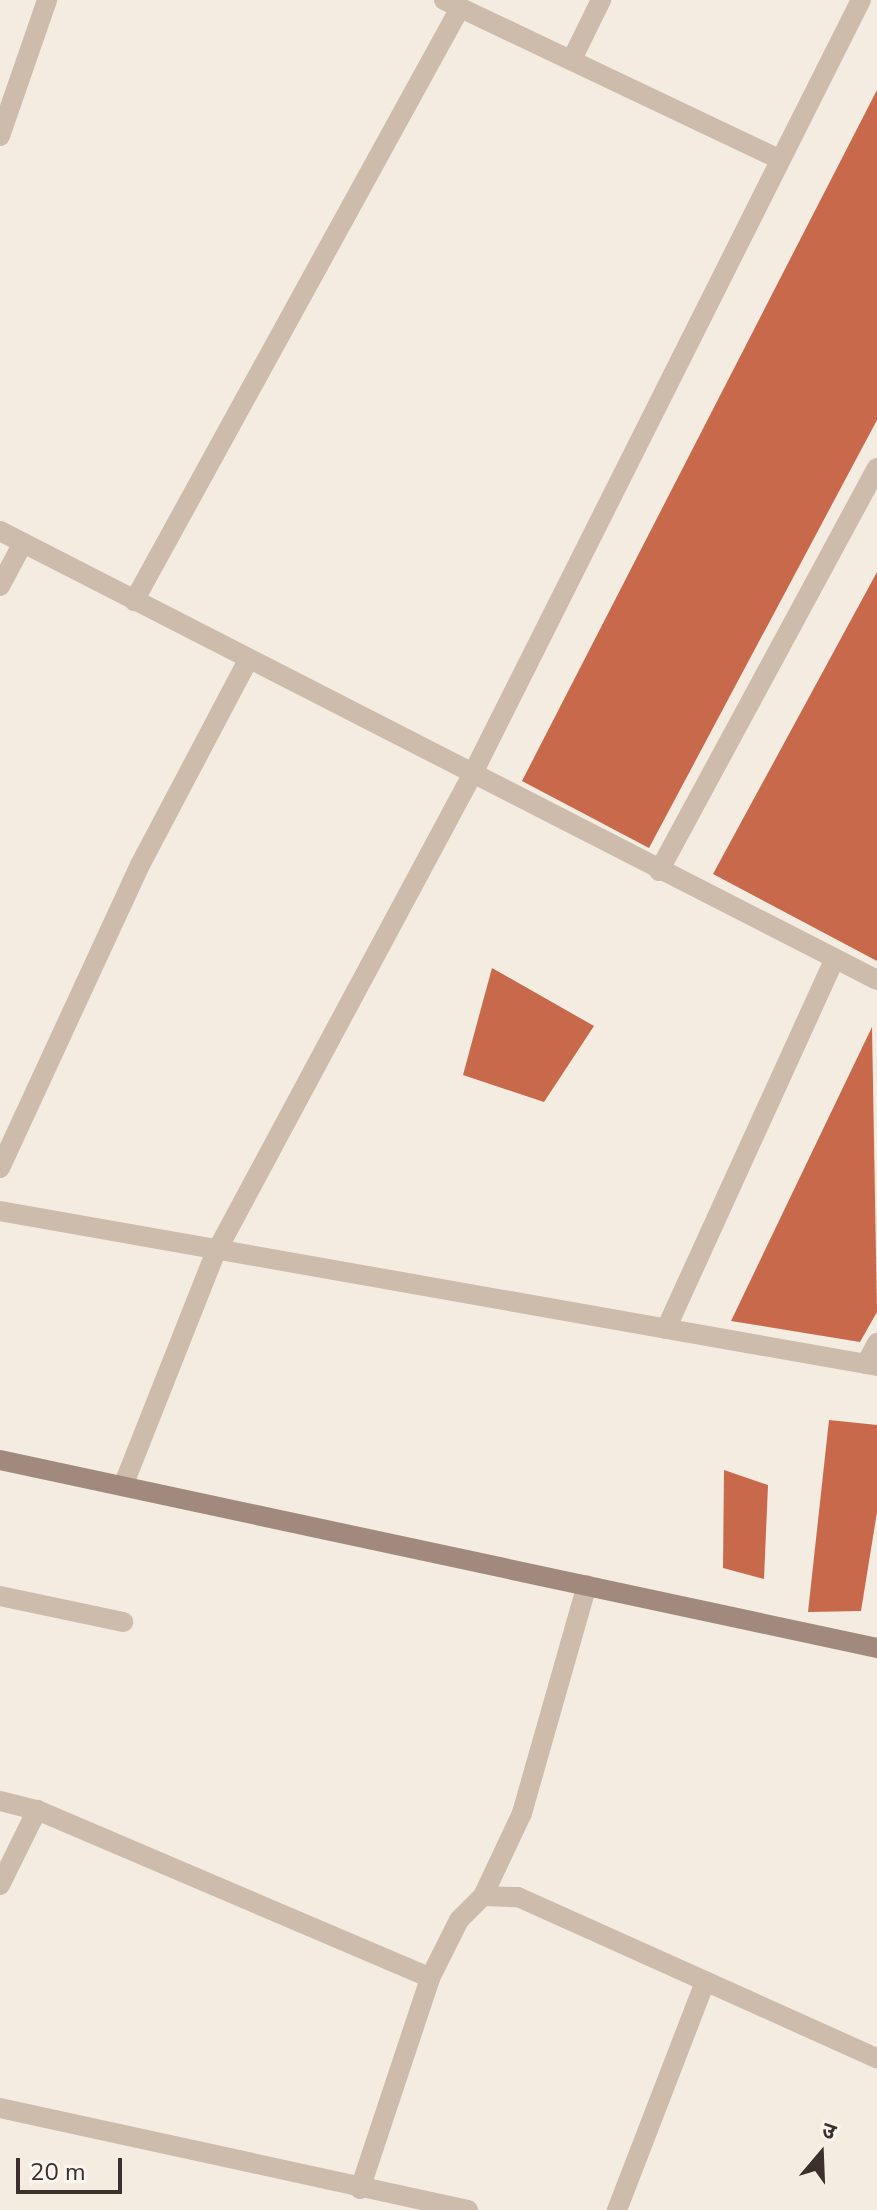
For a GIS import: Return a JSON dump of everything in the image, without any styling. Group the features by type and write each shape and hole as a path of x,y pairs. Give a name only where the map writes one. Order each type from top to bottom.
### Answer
{"main road":[{"path":"0,1460 877,1648"}],"street":[{"path":"0,136 47,0"},
{"path":"573,57 601,0"},
{"path":"123,1486 215,1254 471,777 861,0"},
{"path":"134,601 452,4 573,57 779,159"},
{"path":"659,871 877,468"},
{"path":"0,531 471,777 877,980"},
{"path":"0,586 23,543"},
{"path":"0,1168 140,865 248,660"},
{"path":"666,1329 835,959"},
{"path":"0,1211 215,1254 871,1365 877,1343"},
{"path":"360,2189 430,1978 459,1920 483,1896 522,1813 587,1585"},
{"path":"0,1596 123,1622"},
{"path":"0,1801 37,1810 430,1978"},
{"path":"0,1885 37,1810"},
{"path":"483,1896 518,1897 704,1984 877,2058"},
{"path":"617,2210 704,1984"},
{"path":"0,2108 360,2189 468,2210"}],"building":[{"path":"877,90 877,420 649,848 522,781"},
{"path":"877,572 877,961 713,874"},
{"path":"492,968 594,1026 544,1102 463,1075"},
{"path":"872,1027 877,1312 860,1342 731,1321"},
{"path":"829,1420 877,1425 877,1512 861,1611 808,1612"},
{"path":"724,1470 768,1485 764,1579 723,1568"}]}
